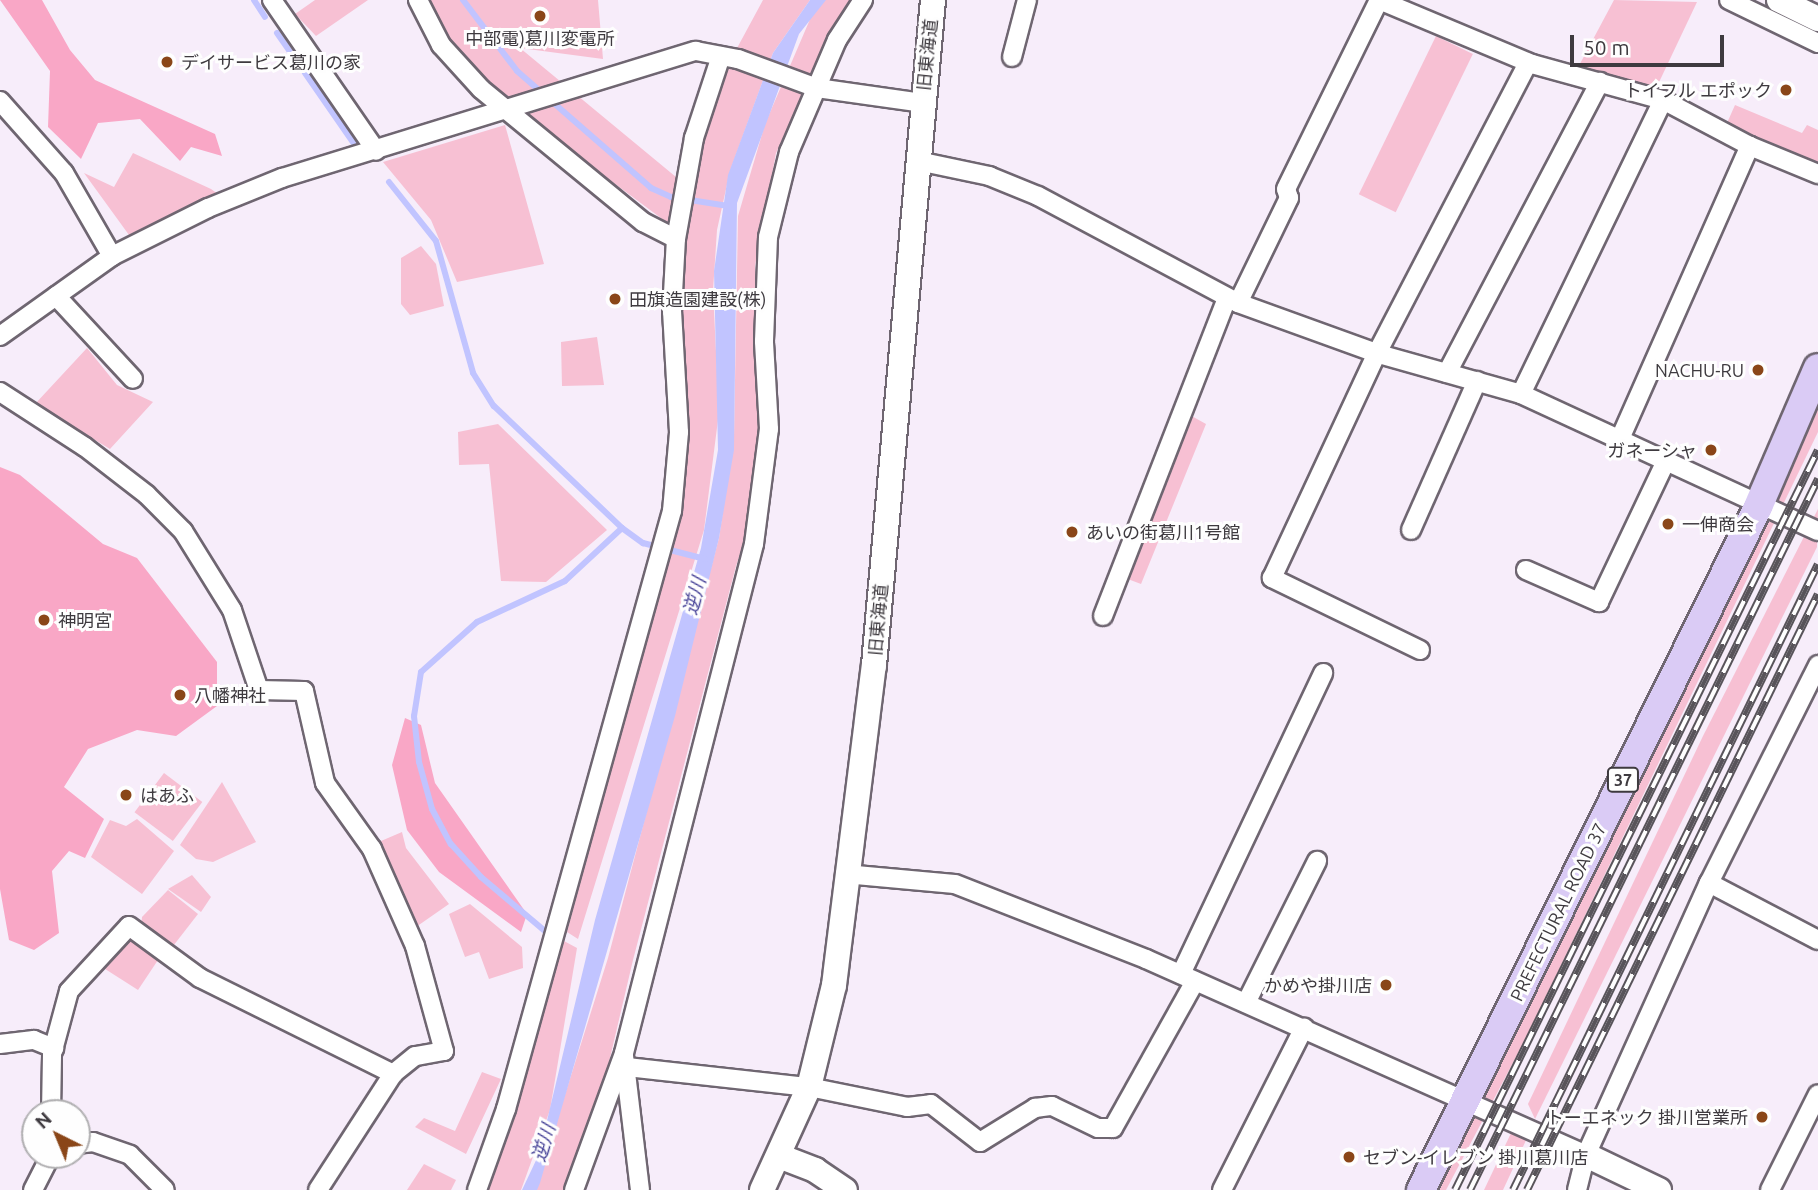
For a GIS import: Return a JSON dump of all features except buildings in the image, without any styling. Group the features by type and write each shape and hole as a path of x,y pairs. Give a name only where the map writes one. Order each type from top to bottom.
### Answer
{"main road":[{"name":"PREFECTURAL ROAD 37","path":"1421,1190 1758,507 1818,368"}],"street":[{"path":"272,0 376,151"},
{"path":"418,0 442,45 506,111 643,222 676,239"},
{"path":"574,1190 625,1060 754,544 769,429 764,341 768,237 789,152 811,86 863,0"},
{"name":"旧東海道","path":"762,1190 809,1087 829,1017 845,874 874,665 933,0"},
{"path":"1012,57 1027,0"},
{"path":"1103,616 1232,301 1289,198 1286,189 1379,0 1528,63 1663,100 1750,146 1818,174"},
{"path":"1729,0 1818,43"},
{"path":"1779,0 1818,19"},
{"path":"0,336 112,256 208,208 282,178 696,51 729,57 811,86 922,103"},
{"path":"477,1190 553,943 657,557 667,531 677,477 679,432 672,312 676,239 684,186 708,90 729,57"},
{"path":"1420,650 1272,578 1377,353 1528,63"},
{"path":"1447,373 1600,82"},
{"path":"1521,394 1663,100"},
{"path":"0,101 64,173 112,256"},
{"path":"1619,441 1750,146"},
{"path":"918,161 989,176 1038,196 1232,301 1377,353 1521,394 1758,507 1818,531"},
{"path":"56,296 133,379"},
{"path":"1411,530 1477,381"},
{"path":"0,392 85,447 147,495 183,531 232,610 259,690 303,691 325,783 372,849 415,946 444,1051 415,1056 393,1074 318,1190"},
{"path":"1526,570 1599,602 1665,463"},
{"path":"1577,1190 1586,1155 1709,883 1818,665"},
{"path":"625,1060 809,1087 907,1107 931,1104 980,1142 1035,1108 1052,1106 1098,1128 1113,1128 1188,977 1323,673"},
{"path":"1246,1003 1317,861"},
{"path":"845,874 956,884 1188,977 1659,1190"},
{"path":"1709,883 1818,940"},
{"path":"52,1099 54,1048 69,991 129,926 200,978 393,1074"},
{"path":"1222,1190 1304,1028"},
{"path":"0,1044 34,1040 54,1048"},
{"path":"625,1060 640,1190"},
{"path":"1770,1190 1818,1094"},
{"path":"91,1142 130,1154 165,1190"},
{"path":"779,1156 835,1187"},
{"path":"33,1190 44,1169"}],"shaded area":[{"path":"0,0 42,0 70,50 95,80 215,134 222,156 191,147 180,161 140,119 98,123 81,159 48,127 50,71"},
{"path":"315,0 368,0 316,36 295,14"},
{"path":"428,0 598,0 603,59 520,48 676,177 677,230 466,73"},
{"path":"763,0 810,0 773,53 730,171 717,230 713,291 719,412 704,530 578,939 567,932 685,485 687,439 680,285 700,143 716,87"},
{"path":"822,0 850,0 776,153 755,266 767,419 754,512 736,566 633,960 586,1160 574,1190 535,1190 608,958 719,538 734,436 738,216 765,124 814,10"},
{"path":"1614,0 1697,2 1652,97 1574,75"},
{"path":"1436,36 1473,54 1396,212 1359,194"},
{"path":"1735,105 1802,133 1807,125 1818,130 1818,172 1723,132"},
{"path":"505,125 544,264 457,282 431,220 383,162"},
{"path":"133,153 218,194 129,235 84,173 114,187"},
{"path":"421,246 436,264 444,306 410,315 401,304 401,258"},
{"path":"597,337 604,385 562,386 561,342"},
{"path":"87,348 117,385 153,402 110,449 35,404"},
{"path":"1818,396 1818,432 1526,1038 1446,1190 1436,1190"},
{"path":"1188,414 1206,424 1141,584 1125,578"},
{"path":"498,424 607,530 546,582 501,581 489,464 459,465 458,432"},
{"path":"0,467 20,475 103,544 137,558 217,662 217,706 176,736 137,730 88,749 64,787 104,819 85,858 69,851 52,871 59,933 34,950 9,940 0,889"},
{"path":"1818,509 1817,547 1535,1119 1528,1104 1703,736"},
{"path":"405,718 421,725 435,783 527,914 521,932 439,872 407,830 392,765"},
{"path":"164,773 202,802 173,841 135,812"},
{"path":"222,782 256,842 213,862 196,859 180,845"},
{"path":"137,819 174,851 142,894 91,857 110,820 126,826"},
{"path":"402,832 406,848 449,904 416,927 374,844"},
{"path":"192,875 211,897 201,912 168,889"},
{"path":"168,890 198,914 170,950 141,928 142,917"},
{"path":"470,904 522,947 523,968 489,979 479,952 465,957 449,914"},
{"path":"124,940 140,942 160,957 138,990 102,967"},
{"path":"564,941 577,948 550,1110 521,1190 485,1190 505,1144"},
{"path":"482,1072 501,1079 466,1154 415,1127 424,1118 455,1131"},
{"path":"1512,1131 1527,1138 1503,1190 1484,1190"},
{"path":"424,1164 456,1180 451,1190 407,1190"}],"water":[{"name":"逆川","path":"810,0 826,0 799,34 737,203 734,450 719,538 675,716 540,1183 537,1190 522,1190 539,1154 595,920 701,548 718,450 714,271 728,175 773,53"}],"waterway":[{"path":"254,0 265,17"},
{"path":"463,0 517,71 651,188 671,197 728,206"},
{"path":"277,33 295,59"},
{"path":"305,73 357,148"},
{"path":"389,182 436,241 473,373 494,406 622,528 565,581 477,622 421,672 414,716 419,762 432,809 451,844 481,877 546,932"},
{"path":"622,528 643,543 705,559"}],"railway":[{"path":"1455,1190 1818,450"},
{"path":"1470,1190 1818,479"},
{"path":"1513,1190 1818,564"},
{"path":"1527,1190 1818,594"}],"place":[{"name":"中部電)葛川変電所","path":"540,16"},
{"name":"デイサービス葛川の家","path":"167,62"},
{"name":"トイフル エポック","path":"1786,90"},
{"name":"田旗造園建設(株)","path":"615,299"},
{"name":"NACHU-RU","path":"1758,370"},
{"name":"ガネーシャ","path":"1711,450"},
{"name":"一伸商会","path":"1668,524"},
{"name":"あいの街葛川1号館","path":"1072,532"},
{"name":"神明宮","path":"44,620"},
{"name":"八幡神社","path":"180,695"},
{"name":"はあふ","path":"126,795"},
{"name":"かめや掛川店","path":"1386,985"},
{"name":"トーエネック 掛川営業所","path":"1762,1117"},
{"name":"セブン-イレブン 掛川葛川店","path":"1349,1157"}]}
